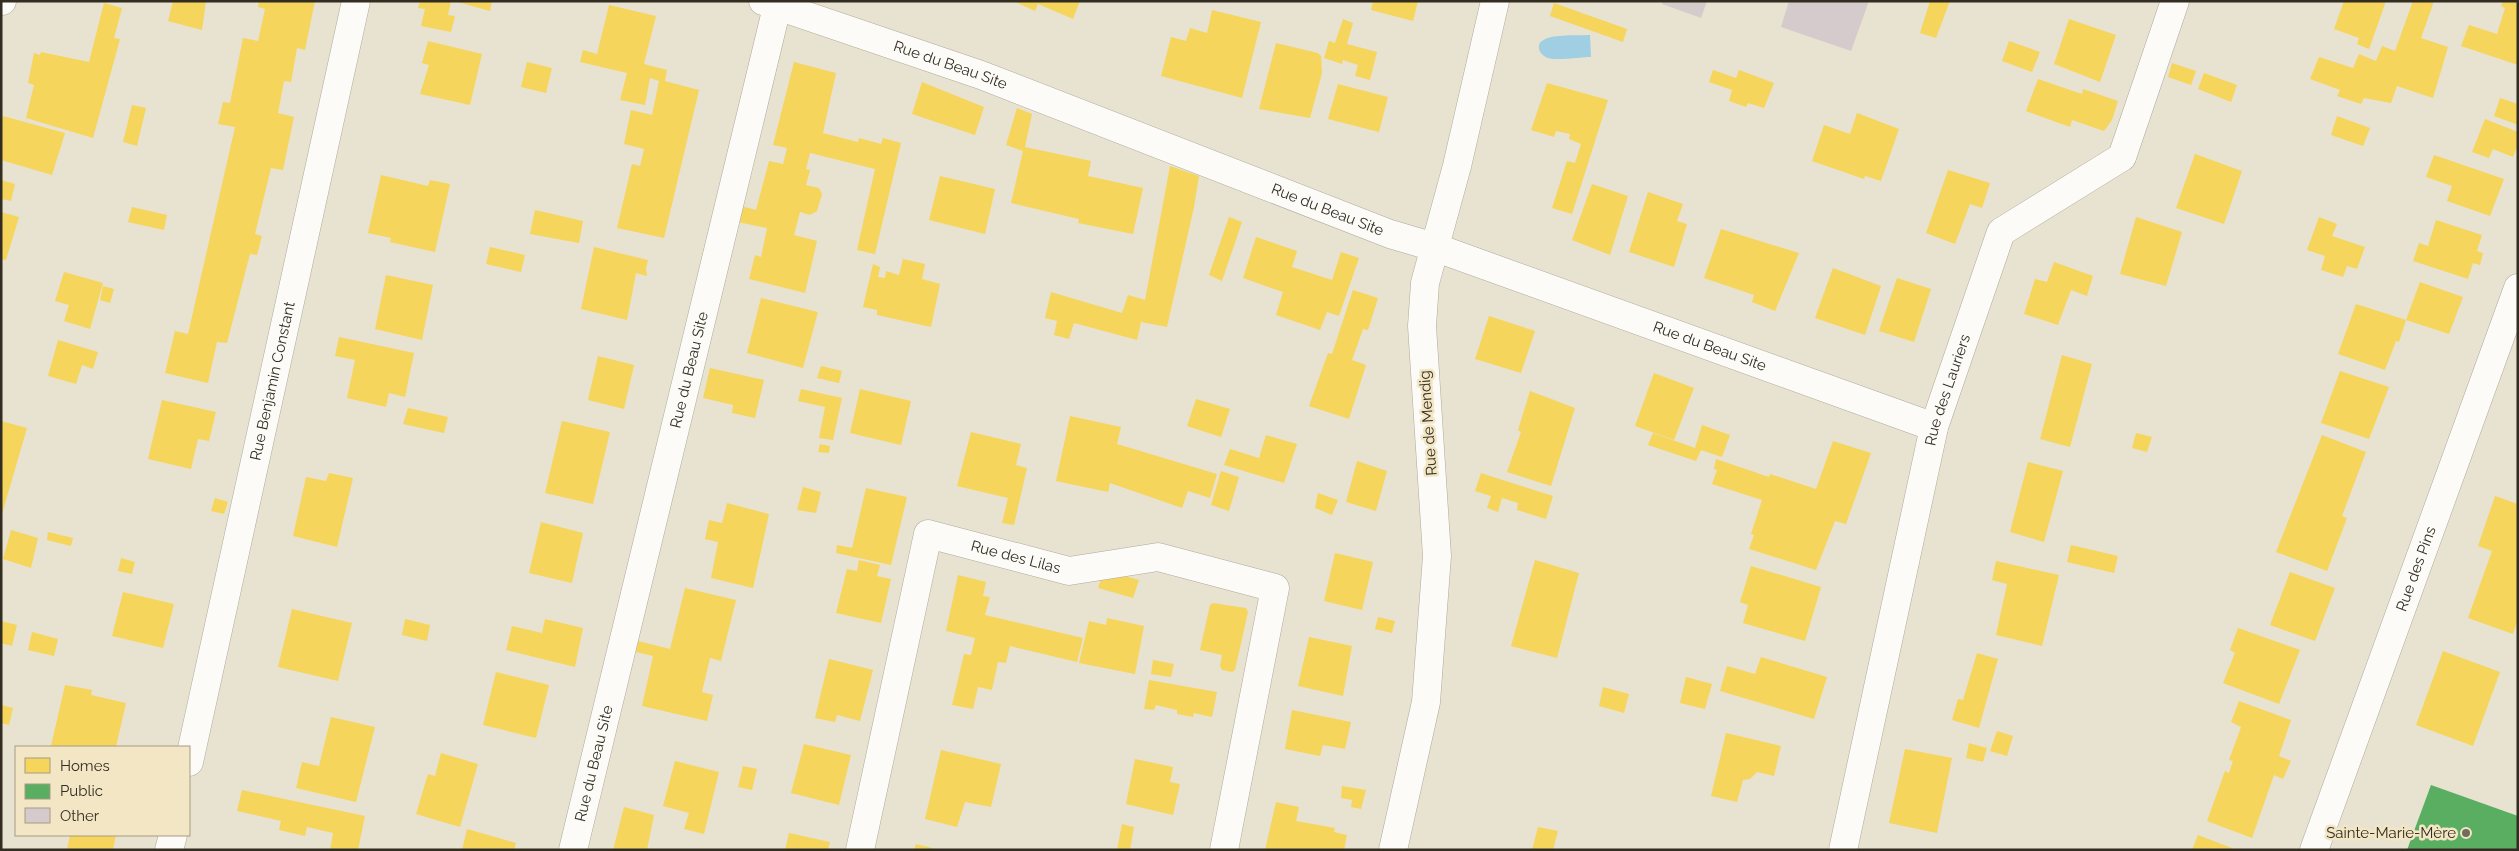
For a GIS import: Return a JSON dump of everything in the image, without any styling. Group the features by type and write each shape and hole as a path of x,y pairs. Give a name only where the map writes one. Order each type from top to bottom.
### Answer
{"street":[{"name":"Rue Benjamin Constant","path":"190,757 356,1"},
{"name":"Rue de Mendig","path":"1393,850 1426,702 1437,556 1422,326 1425,283 1459,156 1495,1"},
{"name":"Rue des Lauriers","path":"1843,850 1934,427 2001,232 2122,157 2175,1"},
{"name":"Rue du Beau Site","path":"573,850 770,4 981,75 1390,234 1434,247 1934,427"},
{"name":"Rue des Pins","path":"2314,850 2518,288"},
{"name":"Rue des Lilas","path":"860,850 928,534 1069,570 1158,557 1275,588 1224,850"},
{"path":"169,850 173,836"}],"water":[{"path":"1568,35 1590,35 1591,57 1551,59 1544,56 1539,50 1540,43 1544,39"}],"building: Homes":[{"path":"173,1 206,1 202,30 168,21"},
{"path":"259,1 315,1 305,50 297,48 291,82 284,81 278,113 294,117 283,170 271,168 255,234 262,236 257,255 250,254 227,343 217,342 208,383 165,373 175,331 188,334 235,127 218,124 223,102 230,103 243,38 258,41 265,9 258,7"},
{"path":"420,1 451,1 448,15 455,16 451,32 421,26 425,9 418,8"},
{"path":"454,1 492,1 490,11"},
{"path":"1013,1 1080,1 1073,19 1038,4 1035,11"},
{"path":"1373,1 1418,1 1413,21 1371,10"},
{"path":"1930,1 1950,1 1936,38 1920,33"},
{"path":"2344,1 2386,1 2369,49 2357,44 2359,38 2334,29"},
{"path":"2413,1 2434,1 2421,38 2448,47 2433,98 2397,86 2391,103 2364,98 2361,104 2337,96 2340,90 2310,79 2319,57 2353,68 2359,54 2376,61 2382,46 2395,51"},
{"path":"2503,1 2518,1 2518,65 2461,46 2469,25 2497,34 2505,8 2501,6"},
{"path":"104,3 122,8 114,38 120,39 93,138 26,118 34,85 28,83 34,53 40,55 41,52 89,62"},
{"path":"1554,3 1627,29 1623,42 1550,16"},
{"path":"609,5 656,16 644,64 667,70 665,81 699,90 664,238 617,228 632,164 640,166 644,149 624,144 631,110 652,115 659,81 650,78 645,105 620,100 627,73 580,62 583,50 597,54"},
{"path":"1212,10 1261,22 1242,98 1161,76 1171,37 1186,41 1190,28 1207,33"},
{"path":"1343,19 1353,23 1347,44 1377,52 1370,80 1355,76 1358,65 1343,60 1342,64 1324,58 1329,41 1335,43"},
{"path":"2069,19 2116,35 2100,82 2054,64"},
{"path":"428,41 482,54 470,105 420,94 429,65 422,63"},
{"path":"2009,41 2040,52 2032,72 2002,61"},
{"path":"1276,43 1318,53 1321,56 1322,73 1310,118 1259,109"},
{"path":"527,62 552,68 546,93 521,87"},
{"path":"794,62 836,73 823,133 858,142 859,138 881,144 883,138 901,143 875,254 857,250 875,169 810,153 806,169 810,170 806,185 819,188 822,194 817,211 810,215 800,212 794,235 817,241 805,293 749,279 755,255 761,257 767,228 733,221 737,205 756,210 769,161 783,164 787,148 773,145"},
{"path":"2172,63 2196,71 2191,85 2168,77"},
{"path":"1713,70 1736,78 1739,70 1774,83 1764,108 1748,103 1746,107 1729,101 1732,90 1709,82"},
{"path":"2204,73 2237,85 2231,102 2198,89"},
{"path":"2038,79 2082,94 2083,89 2118,101 2112,120 2104,131 2072,120 2070,127 2026,111"},
{"path":"922,82 984,107 975,135 912,114"},
{"path":"1547,83 1608,100 1572,214 1552,208 1567,161 1575,163 1581,144 1569,139 1570,134 1556,131 1554,137 1531,130"},
{"path":"1338,84 1388,97 1379,132 1328,119"},
{"path":"2500,98 2518,104 2518,125 2494,116"},
{"path":"132,105 146,108 137,146 123,142"},
{"path":"1017,108 1032,114 1025,147 1091,161 1088,176 1143,188 1133,234 1078,223 1079,219 1011,203 1023,151 1006,145"},
{"path":"1857,113 1899,129 1881,181 1865,176 1864,179 1812,161 1824,125 1850,134"},
{"path":"3,116 65,133 52,175 1,160 1,122"},
{"path":"2337,116 2370,128 2363,146 2331,135"},
{"path":"2485,119 2518,132 2518,144 2513,157 2493,149 2489,158 2472,152"},
{"path":"2195,154 2242,171 2224,224 2176,208"},
{"path":"2434,155 2504,179 2490,216 2447,201 2452,186 2426,177"},
{"path":"1170,166 1199,176 1194,207 1167,327 1141,322 1137,340 1074,323 1069,339 1054,335 1057,321 1045,318 1051,292 1122,313 1128,295 1145,300"},
{"path":"1948,170 1990,183 1982,208 1970,204 1955,244 1926,233"},
{"path":"381,175 428,186 430,180 450,184 435,252 390,242 391,238 368,233"},
{"path":"940,176 995,189 985,234 929,220"},
{"path":"1,180 15,184 11,201 1,199"},
{"path":"1592,184 1628,196 1610,255 1572,240"},
{"path":"1648,192 1683,204 1677,221 1687,224 1674,267 1629,252"},
{"path":"132,207 167,215 164,230 128,222"},
{"path":"535,210 583,221 579,243 530,234"},
{"path":"1,212 19,217 6,260 1,259"},
{"path":"1229,217 1242,222 1222,281 1209,275"},
{"path":"2136,217 2182,232 2166,286 2120,274"},
{"path":"2319,217 2337,224 2332,236 2365,247 2357,269 2347,266 2343,277 2321,270 2325,256 2307,250"},
{"path":"2436,220 2482,235 2477,251 2483,253 2480,265 2473,263 2468,279 2413,261 2419,243 2428,246"},
{"path":"1721,229 1799,253 1775,311 1752,302 1754,295 1704,278"},
{"path":"1256,237 1297,251 1292,267 1332,280 1341,252 1359,258 1339,316 1327,312 1320,330 1276,315 1283,292 1243,278"},
{"path":"490,247 525,255 521,272 486,264"},
{"path":"594,247 648,260 647,276 636,273 627,320 581,309"},
{"path":"903,259 925,264 922,279 940,284 931,327 877,315 877,310 863,307 873,264 880,267 878,277 885,278 886,271 899,275"},
{"path":"2054,262 2093,276 2087,296 2071,290 2058,325 2024,314 2035,279 2047,282"},
{"path":"1833,268 1881,286 1865,335 1815,318"},
{"path":"64,272 103,283 90,329 64,321 69,305 55,301"},
{"path":"386,275 433,285 422,340 375,329"},
{"path":"1897,278 1931,289 1914,342 1879,331"},
{"path":"2420,282 2463,297 2449,334 2406,320"},
{"path":"103,286 114,289 110,303 100,300"},
{"path":"1353,290 1378,298 1368,330 1363,329 1352,360 1366,365 1349,419 1309,406 1328,353 1332,354"},
{"path":"761,298 818,312 803,368 747,353"},
{"path":"2356,304 2406,320 2399,342 2396,341 2385,370 2338,354"},
{"path":"1489,316 1535,331 1521,373 1475,359"},
{"path":"339,337 414,353 405,397 389,393 386,407 347,398 355,360 335,356"},
{"path":"58,340 98,352 93,369 82,365 76,384 48,376"},
{"path":"2062,355 2092,364 2070,447 2040,439"},
{"path":"598,356 634,365 624,409 588,400"},
{"path":"821,366 842,371 839,383 817,378"},
{"path":"710,368 764,380 755,418 732,413 733,405 703,398"},
{"path":"2340,371 2389,387 2369,439 2321,423"},
{"path":"1654,373 1694,388 1674,440 1635,426"},
{"path":"801,389 842,398 833,440 819,438 825,407 798,401"},
{"path":"860,389 911,401 901,445 850,433"},
{"path":"1530,391 1575,408 1551,486 1507,472 1521,432 1518,430"},
{"path":"1196,399 1230,409 1221,437 1187,426"},
{"path":"162,400 216,412 209,441 198,439 191,469 148,459"},
{"path":"408,408 448,417 444,433 403,424"},
{"path":"1070,416 1121,427 1117,444 1217,474 1210,498 1188,491 1182,508 1110,483 1108,492 1056,481"},
{"path":"1,421 27,428 2,514 1,514"},
{"path":"562,421 610,432 593,504 545,493"},
{"path":"1702,425 1730,435 1722,457 1701,450 1696,461 1648,445 1653,433 1695,448"},
{"path":"971,432 1021,444 1016,465 1027,468 1014,525 1002,523 1008,498 957,486"},
{"path":"2136,433 2152,437 2147,452 2132,448"},
{"path":"1266,435 1297,444 1284,483 1224,465 1230,449 1259,458"},
{"path":"2322,435 2366,452 2342,516 2347,518 2327,571 2276,552"},
{"path":"1833,441 1871,453 1846,524 1835,521 1816,570 1749,549 1754,535 1751,534 1762,500 1712,484 1717,470 1714,469 1716,459 1769,477 1770,474 1816,489"},
{"path":"820,444 830,446 829,453 818,452"},
{"path":"1357,461 1387,471 1376,511 1346,502"},
{"path":"2028,462 2063,471 2044,542 2010,532"},
{"path":"1221,471 1239,477 1229,511 1211,505"},
{"path":"329,473 353,478 337,547 293,536 306,477 326,481"},
{"path":"1481,473 1553,496 1546,519 1517,510 1518,503 1502,498 1498,512 1487,508 1491,496 1475,491"},
{"path":"803,487 821,492 816,513 797,510"},
{"path":"866,488 907,497 891,565 836,553 837,545 852,548"},
{"path":"1318,493 1338,500 1332,515 1315,508"},
{"path":"2495,496 2518,504 2518,619 2513,634 2468,618 2492,551 2478,546"},
{"path":"215,498 228,502 224,514 211,511"},
{"path":"727,503 769,514 753,588 711,578 718,542 705,539 709,520 722,523"},
{"path":"541,522 583,533 572,583 529,573"},
{"path":"11,530 38,538 31,568 3,559"},
{"path":"48,532 73,538 71,546 47,540"},
{"path":"2071,545 2118,556 2114,573 2067,562"},
{"path":"1335,553 1373,562 1362,610 1324,601"},
{"path":"121,558 135,562 132,574 118,571"},
{"path":"859,560 880,565 877,576 891,579 881,623 836,613 847,569 857,571"},
{"path":"1535,560 1579,573 1557,658 1511,646"},
{"path":"1996,561 2059,575 2042,646 1996,635 2007,584 1992,580"},
{"path":"1751,566 1821,587 1805,641 1743,623 1748,605 1740,602"},
{"path":"1104,570 1139,580 1133,598 1098,588"},
{"path":"2290,572 2335,588 2315,641 2270,625"},
{"path":"958,575 986,582 983,596 990,597 985,615 1083,638 1077,662 1010,646 1006,663 998,662 992,690 978,687 973,709 952,705 964,654 971,655 975,638 946,631"},
{"path":"685,588 736,600 721,661 710,658 702,692 713,695 707,721 642,706 653,656 636,652 638,641 670,649"},
{"path":"123,592 174,604 163,648 112,636"},
{"path":"1213,603 1246,608 1248,612 1235,670 1232,672 1222,670 1220,666 1222,655 1200,650 1210,605"},
{"path":"292,609 352,623 338,681 278,667"},
{"path":"1378,617 1395,621 1392,633 1375,629"},
{"path":"1107,618 1144,626 1135,674 1079,663 1089,621 1106,625"},
{"path":"405,619 430,625 427,641 402,635"},
{"path":"545,619 583,628 575,667 506,650 512,626 542,633"},
{"path":"1,621 17,625 12,646 1,643"},
{"path":"2238,628 2300,650 2279,704 2223,683 2235,653 2230,650"},
{"path":"32,632 58,639 54,656 28,650"},
{"path":"1309,637 1352,646 1343,696 1298,686"},
{"path":"2443,651 2500,672 2473,746 2416,725"},
{"path":"1977,653 1998,659 1979,728 1952,720 1958,699 1963,700"},
{"path":"1761,657 1827,677 1814,719 1720,691 1727,666 1755,674"},
{"path":"829,659 873,670 860,721 837,715 835,722 815,718"},
{"path":"1153,660 1174,664 1171,677 1151,674"},
{"path":"496,672 549,685 536,738 483,725"},
{"path":"1686,677 1712,684 1705,709 1680,703"},
{"path":"1149,680 1217,692 1212,717 1194,713 1193,717 1177,714 1177,710 1156,705 1154,710 1144,709"},
{"path":"65,685 92,690 91,695 126,703 116,746 51,746"},
{"path":"1603,687 1629,694 1624,713 1599,706"},
{"path":"2239,701 2291,720 2279,756 2291,761 2283,779 2274,775 2252,838 2207,821 2225,771 2229,773 2233,761 2229,760 2241,727 2231,722"},
{"path":"2,705 13,708 9,725 1,723"},
{"path":"1292,710 1351,722 1345,749 1323,745 1320,756 1285,749"},
{"path":"331,717 375,727 356,802 296,788 302,762 319,766"},
{"path":"1997,731 2013,736 2007,756 1990,751"},
{"path":"1726,733 1781,746 1774,776 1757,772 1750,779 1743,780 1737,802 1711,796"},
{"path":"1969,743 1987,748 1983,762 1966,758"},
{"path":"804,744 851,755 839,805 791,793"},
{"path":"1905,749 1952,758 1937,833 1889,823"},
{"path":"941,750 1001,764 991,807 965,802 957,827 925,819"},
{"path":"441,753 478,764 460,827 416,814 428,774 435,776"},
{"path":"1135,759 1173,767 1170,782 1180,784 1173,815 1126,804"},
{"path":"675,761 719,772 704,834 684,829 689,813 663,806"},
{"path":"743,766 757,769 752,790 738,787"},
{"path":"1342,786 1366,790 1361,809 1351,807 1352,800 1341,798"},
{"path":"242,790 365,816 358,850 330,850 333,833 307,827 305,836 279,830 281,821 237,811"},
{"path":"1276,802 1299,807 1296,821 1335,828 1334,832 1347,835 1344,850 1265,850"},
{"path":"624,807 654,815 647,850 613,850"},
{"path":"1122,824 1134,827 1130,850 1117,850"},
{"path":"1538,827 1558,831 1553,850 1532,850"},
{"path":"467,829 516,843 514,850 462,850"},
{"path":"789,833 830,842 828,850 785,850"},
{"path":"2198,835 2237,850 2192,850"},
{"path":"70,836 116,836 113,850 67,850"},
{"path":"916,844 936,849 936,850 914,850"}],"building: Public":[{"name":"Sainte-Marie-Mère","path":"2431,785 2518,816 2518,850 2407,850"}],"building: Other":[{"path":"1663,1 1707,1 1701,18 1662,4"},
{"path":"1789,1 1869,1 1851,51 1781,27"}],"place":[{"name":"Sainte-Marie-Mère","path":"2466,833"}]}
